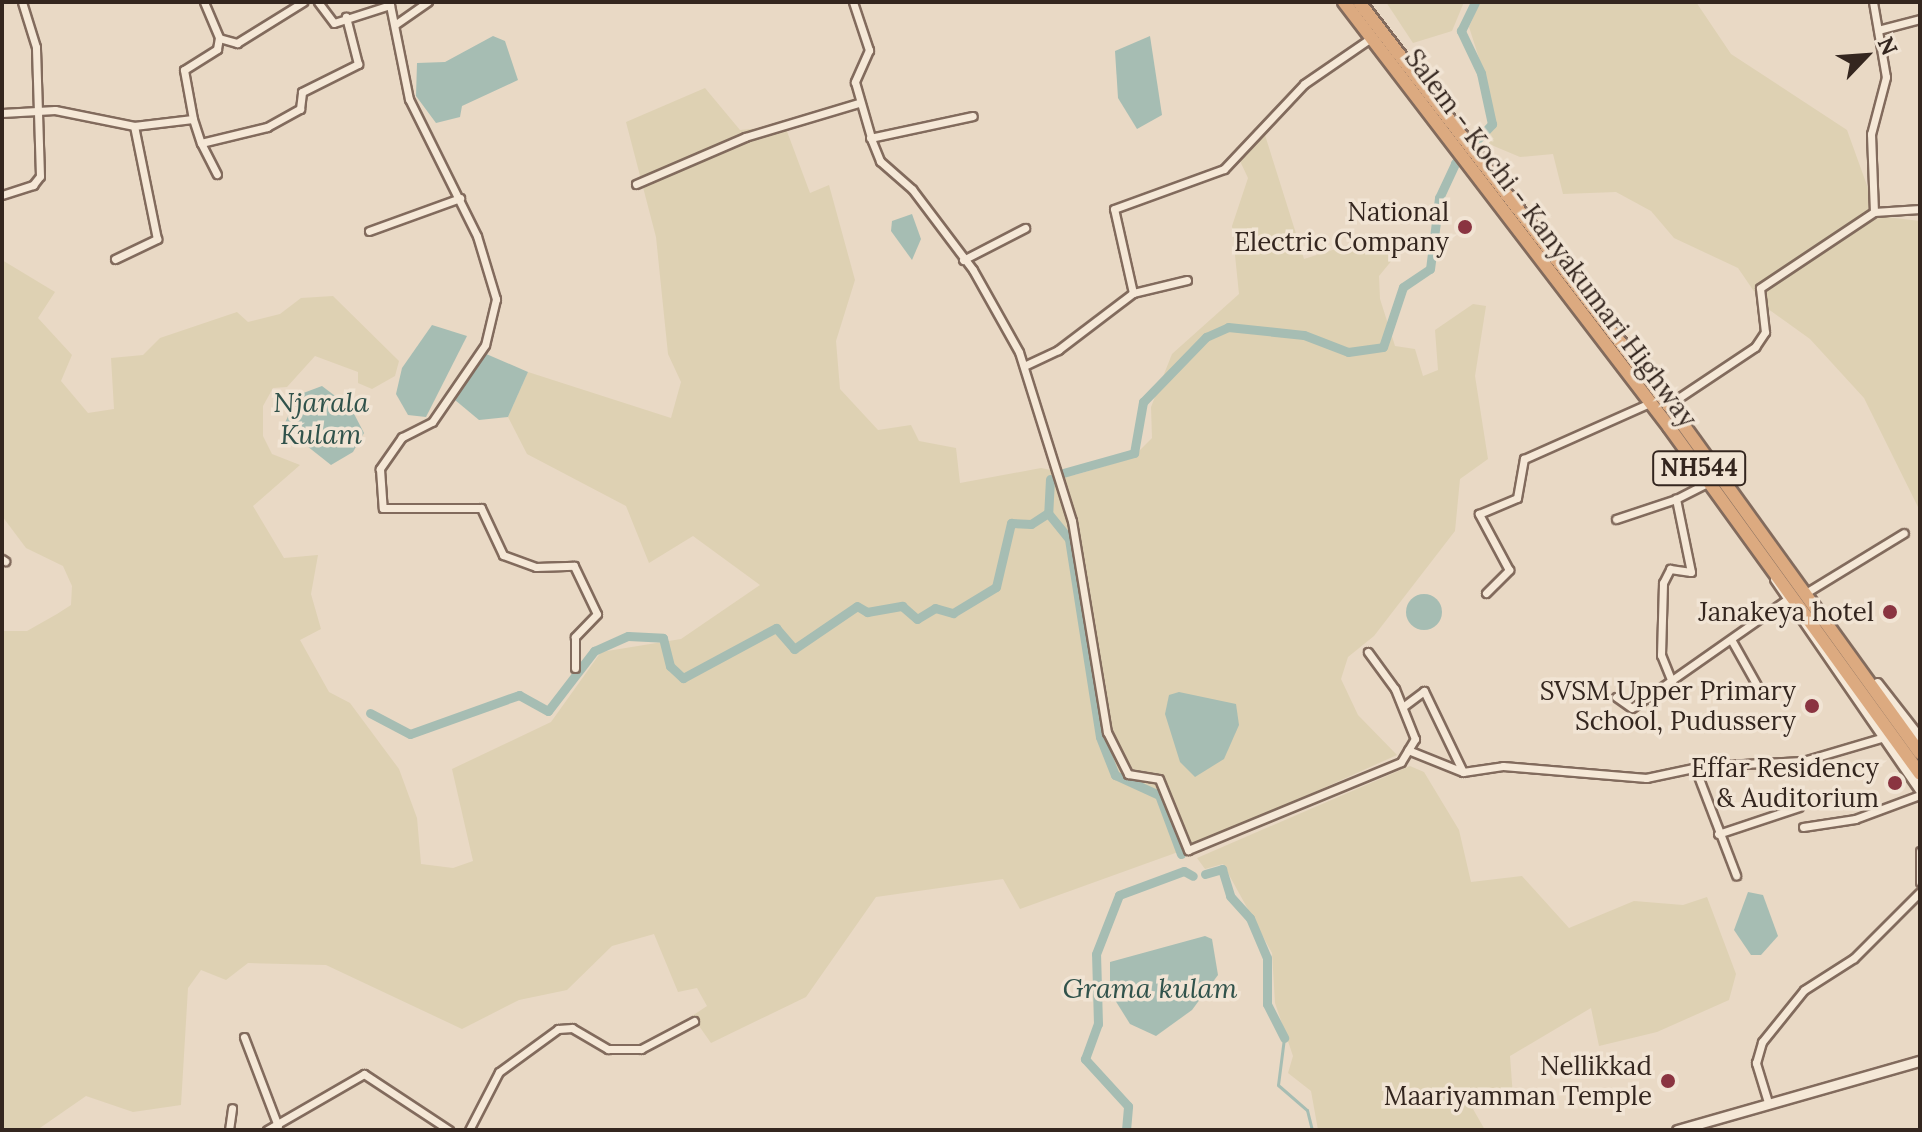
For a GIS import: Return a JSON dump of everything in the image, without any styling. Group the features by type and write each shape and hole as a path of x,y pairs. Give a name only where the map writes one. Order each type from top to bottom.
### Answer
{"highway":[{"name":"Salem - Kochi - Kanyakumari Highway","path":"1344,2 1449,148 1709,482 1920,774"},
{"name":"Salem - Kochi - Kanyakumari Highway","path":"1359,2 1672,410 1920,753"}],"street":[{"path":"2,195 40,176 41,109 36,47 22,2"},
{"path":"204,2 219,38 217,49 184,70 193,119 217,174"},
{"path":"219,38 237,43 303,2"},
{"path":"318,2 334,23 386,2 396,24 409,99 460,198 491,277 496,321 432,422 390,452 380,469 383,508 481,508 503,555 536,567 574,566 597,614 575,637 575,668"},
{"path":"396,24 428,2"},
{"path":"853,2 869,50 856,68 858,103 870,138 880,161 912,189 963,260 1024,366 1072,521 1107,732 1128,774 1159,779 1188,850 1300,809 1401,762 1415,739 1404,706 1368,652"},
{"path":"1873,2 1886,77 1871,134 1874,212"},
{"path":"201,143 267,127 300,109 302,92 358,64 346,17"},
{"path":"1878,30 1920,19"},
{"path":"1133,293 1114,209 1224,169 1296,91 1371,38"},
{"path":"636,184 745,137 858,103"},
{"path":"2,113 41,109 134,126 193,119"},
{"path":"870,138 973,116"},
{"path":"115,259 157,239 134,126"},
{"path":"369,231 460,198"},
{"path":"1920,209 1874,212 1760,288 1765,332 1755,347 1672,410 1920,738"},
{"path":"963,260 1025,228"},
{"path":"1024,366 1058,350 1133,293 1187,280"},
{"path":"1486,593 1509,570 1479,514 1517,498 1524,459 1650,403"},
{"path":"1616,519 1676,499 1709,482"},
{"path":"1672,682 1661,655 1663,583 1670,569 1691,572 1676,499"},
{"path":"1809,591 1904,533"},
{"path":"1768,564 1785,601 1920,793 1855,819 1803,827"},
{"path":"1616,697 1632,708 1732,641 1785,601"},
{"path":"1732,641 1759,689"},
{"path":"1404,706 1424,691 1463,772"},
{"path":"1408,750 1463,772 1503,766 1646,778 1695,768 1803,761 1881,738"},
{"path":"1695,768 1736,875"},
{"path":"1718,834 1799,807"},
{"path":"1920,851 1920,882"},
{"path":"1767,1099 1756,1063 1762,1042 1804,990 1854,958 1920,892"},
{"path":"469,1130 499,1072 558,1029 572,1028 608,1049 641,1049 694,1021"},
{"path":"244,1037 278,1126"},
{"path":"1677,1130 1767,1099 1920,1061"},
{"path":"267,1130 364,1074 449,1130"},
{"path":"229,1130 232,1108"}],"shaded area":[{"path":"1386,2 1464,2 1452,31 1413,43"},
{"path":"1480,2 1696,2 1731,54 1847,130 1878,216 1920,221 1920,511 1864,398 1810,339 1764,306 1738,268 1674,238 1651,211 1616,192 1563,194 1553,154 1520,157 1489,144 1488,86 1469,27"},
{"path":"705,88 740,130 785,126 810,193 829,185 855,280 836,341 840,389 878,430 911,425 919,441 956,448 960,483 1041,468 1075,475 1132,458 1152,438 1151,407 1172,354 1239,294 1232,226 1248,178 1240,161 1265,135 1304,259 1364,240 1402,248 1379,276 1380,299 1395,346 1415,349 1423,376 1438,370 1435,330 1473,304 1486,306 1475,376 1488,459 1460,479 1455,531 1374,636 1348,657 1341,679 1358,715 1397,755 1192,847 1020,909 1003,879 876,897 806,997 711,1043 692,1016 707,1006 697,988 678,992 654,934 612,946 567,990 519,1000 462,1029 326,965 248,963 226,980 201,970 188,988 181,1105 133,1112 86,1096 37,1130 2,1130 2,631 27,631 71,605 72,586 63,566 26,548 2,516 2,260 55,292 38,318 72,355 61,381 88,413 114,409 111,358 143,355 160,338 237,312 248,322 280,314 301,298 333,296 399,361 395,376 372,389 358,383 358,372 315,356 287,387 273,388 263,406 263,436 272,454 300,465 253,506 284,558 318,555 311,594 321,629 300,640 329,692 350,703 399,769 417,818 421,864 453,868 473,861 452,769 551,722 601,652 681,639 760,585 693,536 649,563 626,506 527,454 508,417 528,372 671,418 681,382 668,354 656,237 626,122"},
{"path":"1410,766 1424,772 1459,830 1471,882 1522,876 1569,928 1634,901 1683,905 1707,897 1736,974 1729,1000 1657,1032 1599,1046 1591,1008 1510,1056 1513,1097 1473,1109 1485,1130 1318,1130 1311,1091 1288,1073 1293,1056 1275,1003 1272,953 1223,864 1205,869 1197,858"}],"water":[{"path":"493,36 505,41 518,80 462,106 460,117 436,123 416,96 417,63 445,62"},
{"path":"1150,36 1162,115 1137,129 1118,98 1115,51"},
{"path":"912,214 921,239 912,260 891,231 892,221"},
{"path":"432,325 467,336 426,417 408,415 396,394 402,368"},
{"path":"484,353 528,372 508,417 479,420 455,400"},
{"name":"Njarala Kulam","path":"322,386 351,408 364,433 353,452 331,465 283,427 298,395"},
{"path":"1424,594 1437,599 1442,612 1437,625 1424,630 1411,625 1406,612 1411,599"},
{"path":"1179,692 1236,704 1239,725 1224,759 1195,777 1180,762 1165,714 1169,695"},
{"path":"1748,892 1763,895 1778,936 1761,955 1751,955 1734,930"},
{"name":"Grama kulam","path":"1205,936 1212,939 1218,975 1192,1010 1156,1036 1130,1024 1110,992 1110,962"}],"waterway":[{"path":"1063,473 1134,453 1143,402 1206,337 1228,327 1304,335 1348,352 1383,347 1403,287 1430,269 1439,198 1455,163 1492,124 1481,73 1461,31 1475,2"},
{"path":"1050,479 1048,513 1069,539 1100,737 1115,775 1159,795 1181,854"},
{"path":"370,713 410,734 519,695 548,711 594,651 628,636 663,638 670,666 683,678 776,628 794,649 857,606 867,612 902,606 917,619 935,608 953,613 996,587 1011,523 1031,524 1048,513"},
{"path":"1205,874 1222,869 1230,896 1250,918 1267,958 1267,1004 1284,1038"},
{"path":"1126,1130 1128,1106 1085,1059 1098,1024 1096,954 1119,895 1184,871 1193,876"},
{"path":"1284,1038 1278,1085 1307,1110 1312,1130"}],"place":[{"name":"National Electric Company","path":"1465,227"},
{"name":"Janakeya hotel","path":"1890,612"},
{"name":"SVSM Upper Primary School, Pudussery","path":"1812,706"},
{"name":"Effar Residency & Auditorium","path":"1895,783"},
{"name":"Nellikkad Maariyamman Temple","path":"1668,1081"}]}
